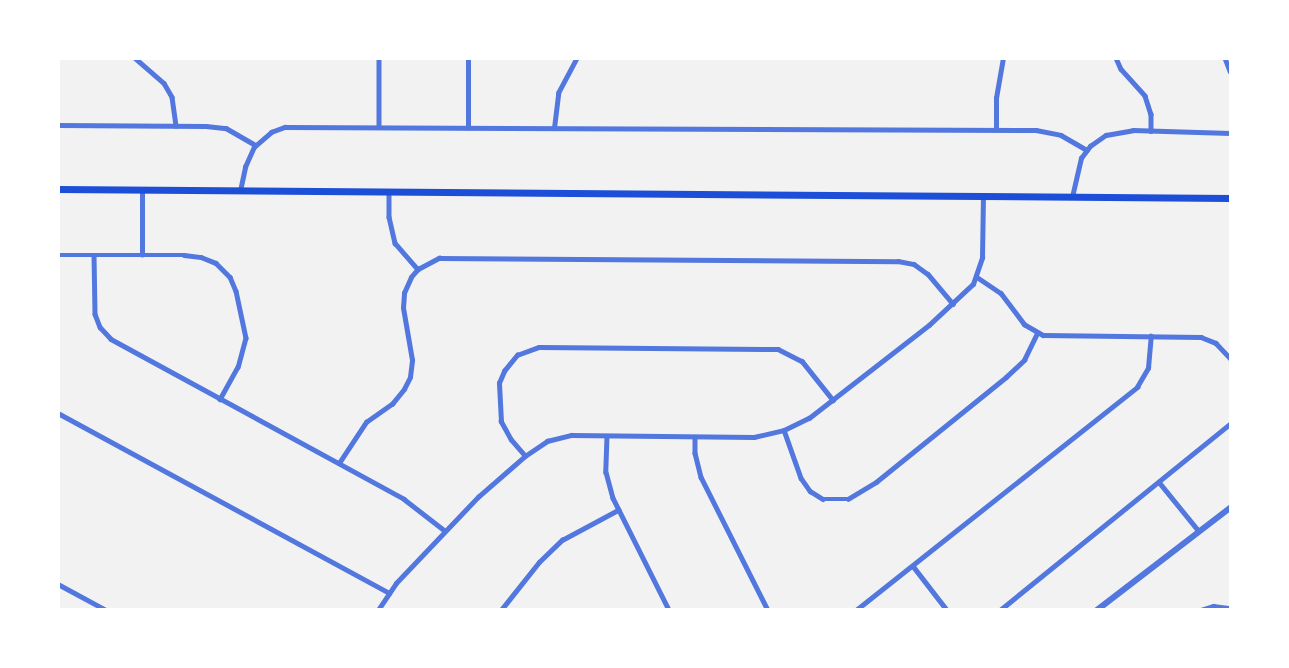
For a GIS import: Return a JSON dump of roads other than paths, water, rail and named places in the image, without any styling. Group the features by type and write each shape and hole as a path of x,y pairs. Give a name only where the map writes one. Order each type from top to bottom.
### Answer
{"main road":[{"path":"58,189 1230,198"}],"street":[{"path":"135,58 164,83 172,97 176,126"},
{"path":"379,58 379,127"},
{"path":"468,58 468,128"},
{"path":"554,129 558,93 577,58"},
{"path":"996,130 996,98 1003,58"},
{"path":"1116,58 1121,69 1145,96 1151,114 1151,131"},
{"path":"1225,58 1230,71"},
{"path":"58,125 226,128 256,145"},
{"path":"240,191 247,161 256,145 270,132 285,127 1048,131 1068,138 1087,150"},
{"path":"1072,197 1078,166 1087,150 1094,142 1113,134 1151,131 1230,133"},
{"path":"142,190 142,255"},
{"path":"389,193 389,217 395,243 418,269"},
{"path":"378,609 389,593 444,530 525,456 547,441 565,436 753,437 784,430 809,418 965,294 977,277 982,258 983,197"},
{"path":"58,255 207,258 216,263 230,277 236,291 246,343 238,367 220,399"},
{"path":"94,255 95,314 105,333 117,343 404,499 444,530"},
{"path":"339,463 360,429 398,397 410,377 412,360 403,303 407,283 418,269 431,261 450,257 898,261 919,267 953,304"},
{"path":"977,277 1001,293 1024,324 1037,333 1208,339 1221,346 1230,358"},
{"path":"784,430 801,478 810,491 823,499 848,499 876,482 1006,377 1024,360 1037,333"},
{"path":"856,609 1141,383 1149,368 1151,336"},
{"path":"525,456 511,440 501,422 500,383 504,371 517,355 538,347 778,348 802,361 833,400"},
{"path":"58,413 389,593"},
{"path":"999,609 1230,423"},
{"path":"607,436 608,483 618,510 669,609"},
{"path":"695,437 695,453 701,477 768,609"},
{"path":"1159,482 1198,530"},
{"path":"1097,609 1198,530 1230,508"},
{"path":"501,609 539,562 562,540 618,510"},
{"path":"913,566 947,609"},
{"path":"58,584 106,609"},
{"path":"1201,609 1213,606 1230,608"}]}
